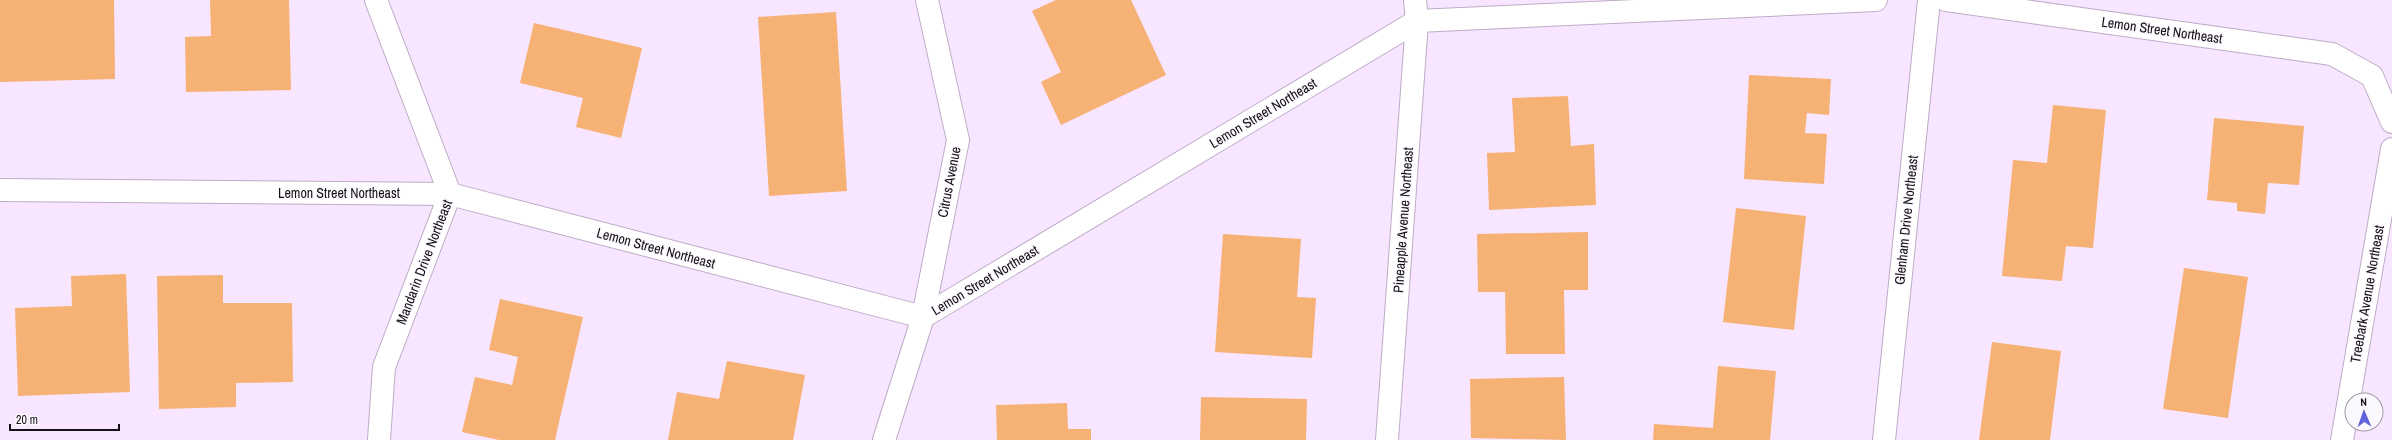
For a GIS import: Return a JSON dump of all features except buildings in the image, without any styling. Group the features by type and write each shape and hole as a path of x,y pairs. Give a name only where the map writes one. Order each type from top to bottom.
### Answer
{"street":[{"name":"Mandarin Drive Northeast","path":"376,0 450,194 384,366 379,440"},
{"name":"Citrus Avenue","path":"884,440 923,317 958,140 927,0"},
{"name":"Lemon Street Northeast","path":"0,190 450,194 923,317 1416,10 1876,0"},
{"name":"Glenham Drive Northeast","path":"1884,440 1929,0"},
{"name":"Lemon Street Northeast","path":"1946,0 2332,54 2372,76 2392,122"},
{"name":"Pineapple Avenue Northeast","path":"1387,440 1416,10"},
{"name":"Treebark Avenue Northeast","path":"2342,440 2392,149"}]}
